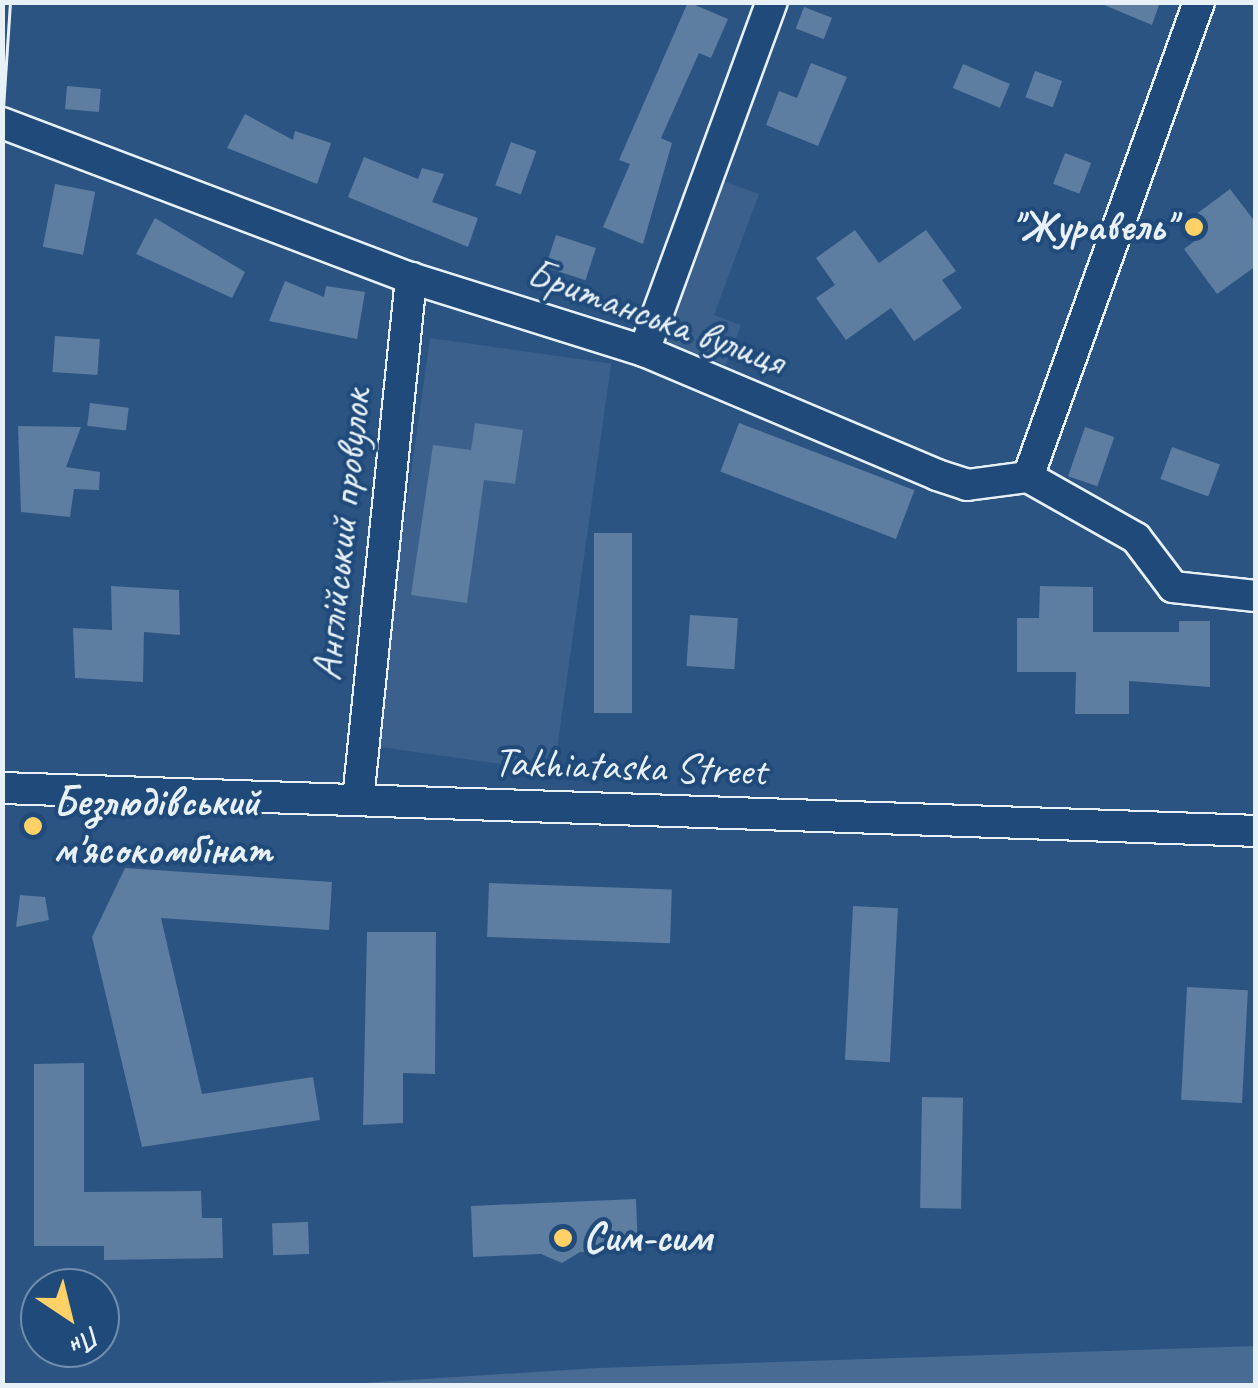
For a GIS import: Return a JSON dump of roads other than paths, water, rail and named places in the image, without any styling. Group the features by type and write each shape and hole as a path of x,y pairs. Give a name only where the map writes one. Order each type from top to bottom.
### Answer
{"street":[{"path":"644,352 772,2"},
{"path":"1199,2 1028,477 1136,538 1174,587 1256,596"},
{"name":"Британська вулиця","path":"2,123 411,278 644,352 967,485 1028,477"},
{"name":"Англійський провулок","path":"358,800 411,278"},
{"name":"Takhiataska Street","path":"2,788 1256,832"}],"tram line":[{"path":"2,123 10,2"}],"place":[{"name":"\"Журавель\"","path":"1194,227"},
{"name":"Безлюдівський м'ясокомбінат","path":"33,826"},
{"name":"Сим-сим","path":"563,1238"}]}
